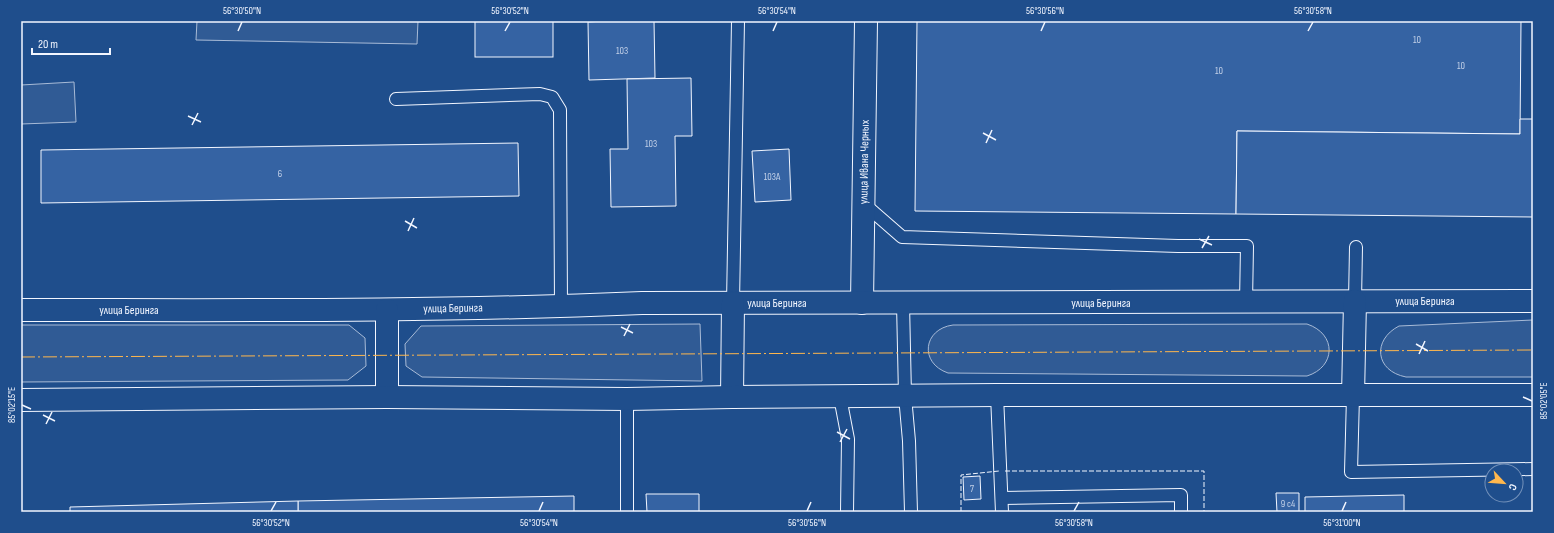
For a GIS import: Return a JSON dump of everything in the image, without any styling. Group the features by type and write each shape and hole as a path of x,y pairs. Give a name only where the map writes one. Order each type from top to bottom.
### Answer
{"street":[{"name":"улица Ивана Черных","path":"862,303 866,21"},
{"name":"улица Беринга","path":"21,310 387,310 561,307 642,303 1246,303 1355,301 1533,301"},
{"path":"1353,396 1355,301"},
{"path":"732,397 733,303"},
{"path":"387,310 387,397"},
{"path":"21,400 387,397 627,399 997,395 1533,395"}],"lane":[{"path":"733,303 738,21"},
{"path":"396,99 540,94 552,97 560,110 561,307"},
{"path":"863,203 902,237 1178,246 1247,246 1246,303"},
{"path":"1355,301 1356,247"},
{"path":"903,303 905,396 909,441 911,512"},
{"path":"997,395 1002,512"},
{"path":"1353,396 1351,472 1533,469"},
{"path":"840,397 848,439 847,512"},
{"path":"627,399 627,512"},
{"path":"1002,498 1181,495 1181,512"}],"shaded area":[{"path":"197,21 418,21 417,44 196,40"},
{"path":"74,82 76,122 21,124 21,85"},
{"path":"1533,320 1533,377 1406,377 1396,374 1383,362 1381,347 1384,339 1390,332 1399,326"},
{"path":"700,324 702,381 422,377 406,366 405,344 421,326"},
{"path":"1307,324 1317,329 1324,335 1328,342 1329,350 1328,358 1323,365 1317,372 1307,376 948,373 932,362 928,347 935,333 943,328 953,325"},
{"path":"21,325 349,325 365,338 366,366 348,380 21,382"}],"building":[{"path":"475,21 553,21 553,57 475,57"},
{"path":"654,21 655,78 589,80 588,22"},
{"path":"917,21 1521,21 1520,134 1237,131 1236,214 915,211"},
{"path":"691,78 692,136 675,136 676,206 611,207 610,149 628,149 627,79"},
{"path":"1520,119 1533,119 1533,217 1236,214 1237,131 1520,134"},
{"path":"518,143 519,196 41,203 41,150"},
{"path":"789,149 791,200 755,202 752,151"},
{"path":"980,476 981,499 964,500 963,477"},
{"path":"1276,493 1299,493 1299,512 1277,512"},
{"path":"646,494 699,494 699,512 647,512"},
{"path":"1404,495 1404,512 1305,512 1305,497"},
{"path":"574,496 574,512 298,512 298,501"},
{"path":"298,501 298,512 70,512 70,507"}],"fence":[{"path":"961,512 961,475 999,471"},
{"path":"1005,471 1204,471 1204,512"}],"power":[{"path":"21,357 1533,350"}]}
